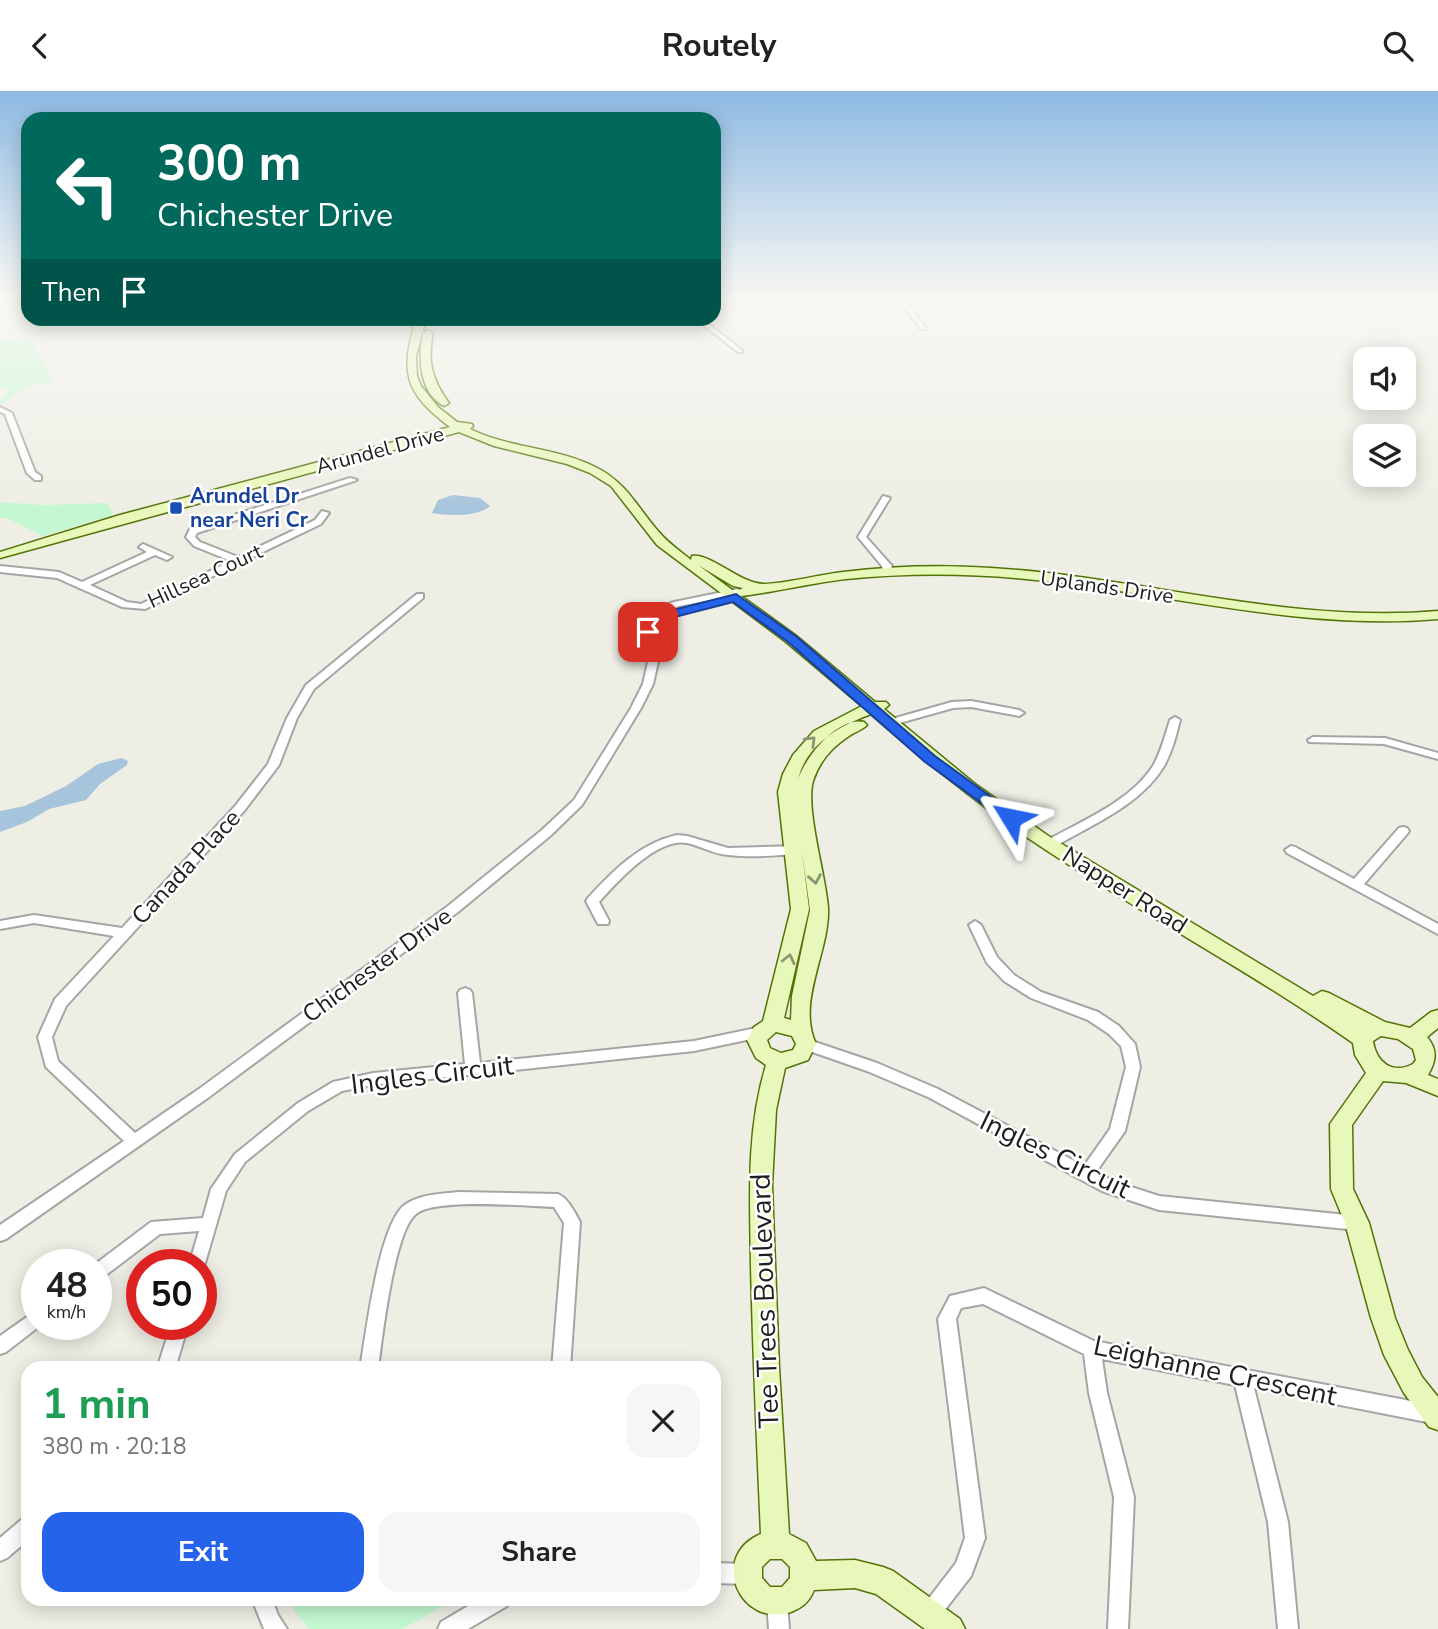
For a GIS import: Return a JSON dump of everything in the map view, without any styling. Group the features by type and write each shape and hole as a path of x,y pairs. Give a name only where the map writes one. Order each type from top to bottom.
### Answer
{"main road":[{"name":"Napper Road","path":"411,369 412,379 431,405 461,428 487,439 559,457 601,475 622,491 658,539 735,594 762,606 886,714"},
{"name":"Napper Road","path":"426,369 428,379 448,408 474,424 576,456 614,474 638,496 668,538 735,594 886,714 1056,840 1329,1002 1372,1034"},
{"name":"Arundel Drive","path":"1,557 136,515 474,424"},
{"path":"694,557 738,583 776,585"},
{"name":"Uplands Drive","path":"735,594 776,585 886,571 949,570 1026,575 1323,614 1391,618 1438,615"},
{"path":"762,606 762,596 776,585"},
{"path":"802,851 820,910 802,996 801,1055 795,1059 777,1061 762,1053 758,1047 767,1029 800,909 804,779 817,757 835,738 847,730 886,714"},
{"path":"1413,1037 1438,1017"},
{"path":"767,1029 783,1025 803,1038"},
{"path":"1414,1078 1428,1071 1434,1059 1413,1037 1392,1030 1372,1034 1363,1050 1370,1062 1380,1069 1438,1088"},
{"name":"Tee Trees Boulevard","path":"776,1543 766,1392 760,1142 766,1093 777,1061"},
{"path":"1380,1069 1341,1124 1342,1189 1357,1223 1383,1318 1397,1355 1413,1385 1437,1416"},
{"path":"776,1543 785,1546 799,1557 804,1576 796,1595 787,1601 778,1616 768,1601 754,1591 748,1574 753,1556 767,1545 776,1543"},
{"path":"804,1576 855,1574 883,1581 940,1621"}],"street":[{"path":"0,409 8,413 32,473 38,478"},
{"path":"239,561 197,544 190,537 193,531 353,480"},
{"path":"886,498 874,520 864,529 862,537 887,566 886,571"},
{"name":"Hillsea Court","path":"0,569 10,572 48,573 83,585 125,605 142,607 318,522 325,513"},
{"path":"143,547 167,557"},
{"path":"83,585 154,552"},
{"name":"Chichester Drive","path":"0,1234 134,1142 453,909 547,833 578,802 648,684 653,662 648,632 653,619 735,594"},
{"name":"Canada Place","path":"134,1142 51,1063 44,1037 60,1003 240,808 273,765 292,718 310,687 420,596"},
{"path":"886,714 962,704 1019,713"},
{"path":"1056,840 1141,788 1156,770 1165,752 1175,720"},
{"path":"1313,740 1385,741 1438,755"},
{"path":"1356,885 1403,831"},
{"path":"603,921 592,901 606,885 659,843 679,838 716,849 738,852 802,851"},
{"path":"1291,851 1438,930"},
{"path":"0,925 34,919 125,933"},
{"path":"975,925 992,960 1009,978 1036,995 1093,1016 1114,1030 1128,1044 1133,1067 1117,1131 1086,1175"},
{"path":"465,993 473,1069"},
{"name":"Ingles Circuit","path":"202,1249 219,1189 240,1158 303,1107 338,1087 373,1079 694,1046 767,1029"},
{"name":"Ingles Circuit","path":"803,1038 933,1093 1108,1186 1159,1203 1357,1223"},
{"path":"371,1361 394,1236 407,1211 419,1204 438,1200 558,1201 572,1222 562,1361"},
{"path":"112,1261 156,1227 209,1224"},
{"name":"Leighanne Crescent","path":"940,1621 975,1538 947,1319 956,1301 984,1296 1092,1349 1437,1416"},
{"path":"0,1346 21,1330"},
{"path":"168,1361 175,1340"},
{"path":"1092,1349 1098,1392 1124,1497 1118,1629"},
{"path":"1243,1379 1278,1521 1288,1629"},
{"path":"0,1551 21,1533"},
{"path":"721,1573 748,1574"},
{"path":"265,1606 277,1629"},
{"path":"448,1629 488,1606"}],"green space":[{"path":"0,369 46,369 52,382 29,385 0,405 0,400 9,391 6,388 0,389"},
{"path":"0,502 44,505 107,503 113,515 43,536 7,518 0,518"},
{"path":"294,1606 444,1606 402,1629 309,1629 295,1612"}],"water":[{"path":"453,495 480,498 490,506 471,514 432,513 438,500"},
{"path":"121,758 128,761 127,765 100,784 86,800 49,809 27,822 0,832 0,811 25,806 66,786 98,764"}],"place":[{"name":"Arundel Dr near Neri Cr","path":"176,508"}],"route":[{"path":"648,632 653,619 736,598 792,640 930,759 1011,818"}]}
